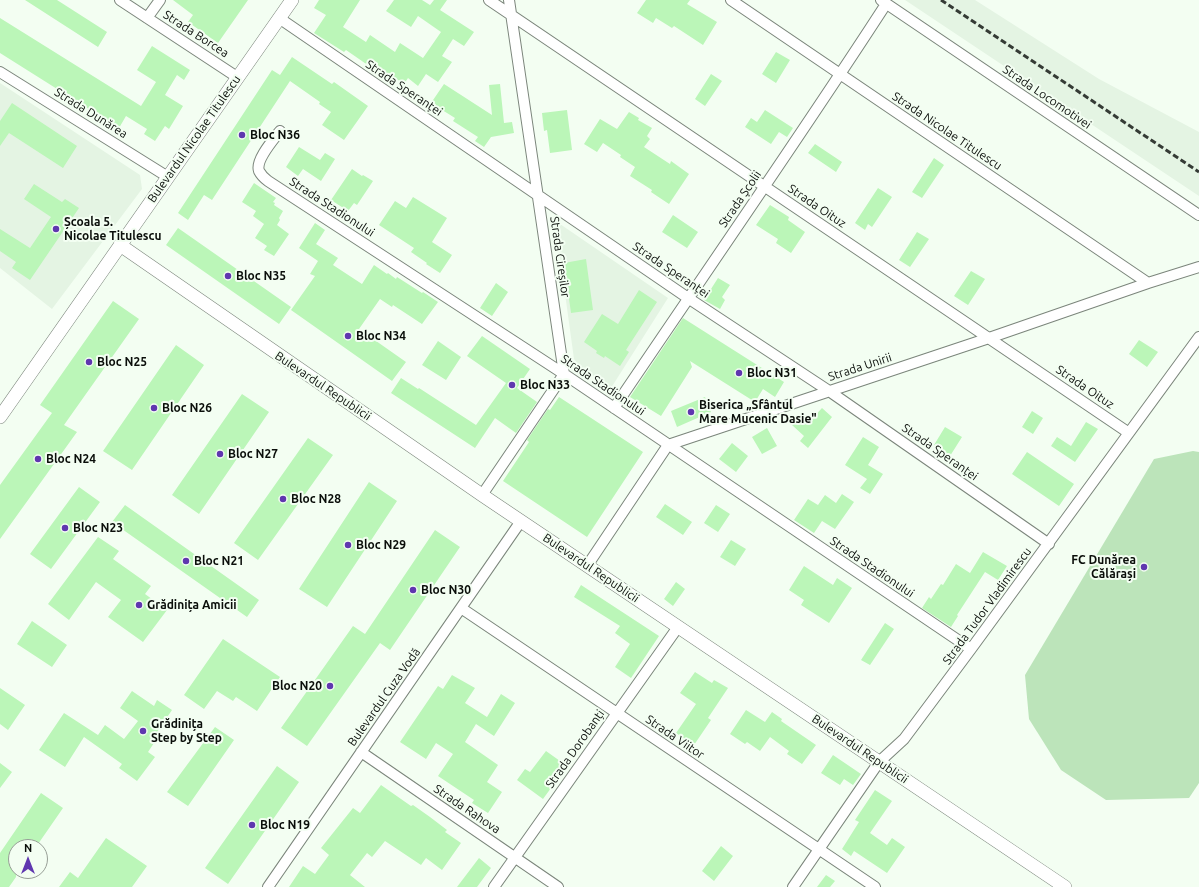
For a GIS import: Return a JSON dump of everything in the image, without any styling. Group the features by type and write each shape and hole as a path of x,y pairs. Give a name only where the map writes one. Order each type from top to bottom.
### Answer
{"main road":[{"name":"Bulevardul Nicolae Titulescu","path":"0,417 292,0"},
{"name":"Bulevardul Republicii","path":"120,245 482,495 1065,887"}],"street":[{"name":"Strada Borcea","path":"120,0 237,77"},
{"path":"147,18 160,0"},
{"name":"Strada Oituz","path":"489,0 1129,433"},
{"name":"Strada Cireșilor","path":"509,0 564,374"},
{"name":"Strada Nicolae Titulescu","path":"731,0 1148,283"},
{"name":"Strada Școlii","path":"614,408 841,74 884,2"},
{"name":"Strada Locomotivei","path":"884,2 1199,215"},
{"name":"Strada Speranței","path":"279,18 688,298 829,391 1049,544"},
{"name":"Strada Dunărea","path":"0,72 168,177"},
{"name":"Strada Stadionului","path":"280,131 261,157 258,164 259,170 263,177 564,374 971,649"},
{"name":"Strada Unirii","path":"668,445 1199,267"},
{"name":"Strada Tudor Vladimirescu","path":"793,887 879,762 904,739 1049,544 1199,337"},
{"path":"482,495 564,374"},
{"path":"587,566 668,445"},
{"name":"Bulevardul Cuza Vodă","path":"268,887 521,521"},
{"name":"Strada Viitor","path":"461,608 616,714 875,887"},
{"name":"Strada Dorobanți","path":"494,887 678,626"},
{"name":"Strada Rahova","path":"361,752 558,887"}],"shaded area":[{"path":"905,0 975,0 1099,79 1199,132 1199,196"},
{"name":"Școala 5. Nicolae Titulescu","path":"0,83 140,175 142,189 52,309 0,268"},
{"path":"560,224 668,298 611,388 581,368 574,359 556,228"}],"green space":[{"name":"FC Dunărea Călărași","path":"1193,451 1199,452 1199,783 1189,798 1106,800 1061,770 1029,719 1025,675 1154,459"}],"building":[{"path":"25,0 57,0 107,32 98,47"},
{"path":"173,0 248,0 218,43 188,22 193,15"},
{"path":"319,0 360,0 343,27 366,42 370,35 395,52 400,43 423,58 441,32 418,16 411,27 386,11 394,0 422,0 430,5 434,0 447,0 440,10 474,32 464,46 453,39 442,56 452,62 438,82 426,74 418,86 408,78 404,84 392,76 390,78 372,66 372,68 346,50 344,52 314,33 326,15 314,8"},
{"path":"646,0 690,0 687,4 717,22 703,45 674,26 672,28 656,18 653,23 637,13"},
{"path":"0,18 141,106 156,82 137,70 152,46 190,70 184,80 177,75 165,95 183,106 169,129 165,126 155,141 144,134 147,129 126,116 119,128 0,53"},
{"path":"776,52 790,60 776,83 762,74"},
{"path":"292,57 332,84 334,82 368,106 344,140 322,125 331,112 319,104 320,102 290,81 212,200 204,195 188,220 178,213 272,70 280,75"},
{"path":"711,74 722,81 705,106 695,99"},
{"path":"444,84 492,115 489,85 500,84 504,123 512,122 514,133 491,137 484,147 475,141 478,137 453,121 455,118 431,103"},
{"path":"12,103 77,146 63,168 9,133 0,146 0,121"},
{"path":"567,110 572,150 550,153 547,130 544,131 542,113"},
{"path":"765,110 793,128 787,137 779,132 771,144 745,127 751,118 757,122"},
{"path":"629,112 639,118 638,120 652,128 647,136 650,139 644,147 670,164 671,161 689,174 669,204 651,192 652,190 630,176 635,167 620,157 621,155 603,143 597,152 584,144 600,119 617,129"},
{"path":"815,144 842,162 836,172 808,153"},
{"path":"299,147 320,160 325,153 335,159 321,181 303,169 298,176 286,167"},
{"path":"934,158 944,165 922,198 912,192"},
{"path":"352,169 373,181 357,205 354,203 348,211 331,200"},
{"path":"254,183 276,198 273,202 275,203 274,205 283,211 277,225 289,234 274,256 264,250 267,246 255,238 264,224 253,216 256,211 242,202"},
{"path":"34,184 62,202 65,199 79,208 30,280 12,268 16,262 0,251 0,229 30,248 51,217 24,199"},
{"path":"878,188 892,197 872,227 868,224 865,230 855,223"},
{"path":"413,197 447,218 432,242 452,255 440,273 411,252 414,248 379,225 395,201 406,208"},
{"path":"770,205 789,217 788,220 805,232 791,253 776,243 778,239 756,225"},
{"path":"673,215 698,232 687,248 662,232"},
{"path":"315,223 325,230 316,244 338,258 333,265 362,284 374,265 387,274 388,273 396,279 397,277 438,302 422,324 393,305 392,307 380,299 359,329 406,362 392,381 291,310 315,276 310,274 318,261 299,248"},
{"name":"Bloc N35","path":"178,228 291,307 279,324 166,245"},
{"path":"917,232 929,239 910,267 899,260"},
{"path":"586,259 593,310 571,313 564,263"},
{"path":"971,271 985,279 968,305 954,296"},
{"path":"718,278 730,285 722,297 725,300 720,309 704,300"},
{"path":"496,283 508,292 492,316 480,308"},
{"path":"639,290 657,302 626,350 629,352 620,366 605,356 604,358 596,353 597,351 584,342 602,314 618,324"},
{"path":"113,301 139,319 64,425 77,432 0,539 0,485 52,413 40,405"},
{"name":"Bloc N31","path":"683,318 784,382 775,397 763,389 755,402 690,361 692,367 661,416 630,397"},
{"path":"482,336 530,369 517,388 537,402 516,433 495,418 475,448 391,393 401,378 476,425 506,383 467,356"},
{"path":"1139,340 1158,352 1147,367 1129,354"},
{"path":"438,341 461,357 446,380 422,365"},
{"name":"Bloc N26","path":"176,345 204,365 132,470 103,451"},
{"name":"Bloc N27","path":"242,394 269,412 199,514 172,495"},
{"path":"559,397 643,452 587,537 503,481 529,442 527,440 548,409 550,410"},
{"name":"Biserica „Sfântul Mare Mucenic Dasie\"","path":"705,397 711,412 677,427 671,411"},
{"path":"822,408 832,417 808,448 800,441 804,436 792,425 801,415 809,422"},
{"path":"1032,411 1043,418 1033,434 1022,427"},
{"path":"1086,422 1098,429 1075,462 1051,446 1057,437 1071,446"},
{"path":"945,427 962,437 950,456 934,445"},
{"path":"767,428 777,446 762,454 752,437"},
{"path":"863,437 879,447 868,465 883,474 870,494 860,488 867,479 845,465"},
{"name":"Bloc N28","path":"308,438 333,455 258,560 234,543"},
{"path":"732,443 748,456 736,472 719,459"},
{"path":"1027,452 1074,484 1059,506 1012,474"},
{"name":"Bloc N29","path":"369,482 397,501 327,607 299,589"},
{"name":"Bloc N23","path":"79,487 100,502 51,569 30,554"},
{"path":"842,494 854,502 835,529 822,521 814,533 794,520 808,499 818,505 825,495 836,503"},
{"path":"665,504 692,522 683,535 656,517"},
{"name":"Bloc N21","path":"125,505 259,600 247,617 112,522"},
{"path":"716,505 730,514 718,532 704,523"},
{"path":"435,530 460,547 390,650 380,643 307,746 281,728 353,626 365,634"},
{"path":"98,537 119,551 113,559 151,586 145,594 167,610 143,642 108,617 121,600 96,582 69,620 48,604"},
{"path":"731,540 746,549 735,566 720,557"},
{"path":"983,552 1007,566 998,580 985,572 957,615 958,616 951,627 922,608 929,597 931,599 941,584 943,585 956,564 970,573"},
{"path":"804,566 833,585 837,578 852,588 829,623 801,605 804,600 789,590"},
{"path":"676,582 685,589 673,606 664,599"},
{"path":"581,585 659,636 631,678 615,667 630,644 615,633 620,626 574,597"},
{"path":"32,621 67,645 52,667 17,644"},
{"path":"885,623 894,629 870,665 861,660"},
{"path":"223,639 280,677 257,711 236,697 233,701 217,691 204,709 184,695"},
{"path":"695,672 712,683 714,680 728,688 708,718 711,720 694,745 676,733 696,704 680,693"},
{"path":"452,675 475,688 465,703 487,717 501,694 515,703 494,736 476,724 465,742 498,765 487,782 502,792 488,813 472,803 474,800 438,776 453,754 436,743 426,759 400,742 438,686 443,689"},
{"path":"0,688 25,705 8,730 0,724"},
{"name":"Grădinița Step by Step","path":"132,691 154,706 157,700 172,710 153,738 156,740 148,752 155,757 137,781 119,768 122,764 84,737 65,767 39,750 64,713 98,735 105,725 124,739 138,721 120,708"},
{"path":"746,710 765,722 772,712 782,719 781,721 816,745 802,764 787,754 789,751 770,737 760,751 747,742 745,744 730,734"},
{"path":"215,727 234,740 188,806 167,792"},
{"path":"546,751 567,766 543,799 517,780 525,769 530,772"},
{"path":"833,755 861,774 853,785 844,779 840,785 821,773"},
{"path":"0,763 12,772 0,788"},
{"name":"Bloc N19","path":"277,766 299,782 228,884 205,868"},
{"path":"381,785 430,817 447,830 445,832 461,843 442,870 426,858 421,865 385,841 372,857 367,853 350,875 365,887 289,887 303,866 315,874 329,855 321,848 353,808 360,813"},
{"path":"875,790 892,801 870,833 887,845 892,838 905,847 887,873 854,851 851,856 842,849 859,822 855,820"},
{"path":"41,793 63,808 42,839 10,839"},
{"path":"106,838 147,866 132,887 59,887 70,872 78,878"},
{"path":"8,841 8,879 15,879 9,887 0,887 0,853"},
{"path":"721,846 733,856 714,881 702,871"},
{"path":"479,858 491,868 477,887 457,887"},
{"path":"826,875 835,881 830,887 817,887"}],"railway":[{"path":"941,0 1199,172"}],"place":[{"name":"Bloc N36","path":"242,135"},
{"name":"Școala 5. Nicolae Titulescu","path":"56,229"},
{"name":"Bloc N35","path":"228,276"},
{"name":"Bloc N34","path":"348,336"},
{"name":"Bloc N25","path":"89,362"},
{"name":"Bloc N31","path":"739,373"},
{"name":"Bloc N33","path":"512,385"},
{"name":"Bloc N26","path":"154,408"},
{"name":"Biserica „Sfântul Mare Mucenic Dasie\"","path":"691,412"},
{"name":"Bloc N27","path":"220,454"},
{"name":"Bloc N24","path":"38,459"},
{"name":"Bloc N28","path":"283,499"},
{"name":"Bloc N23","path":"65,528"},
{"name":"Bloc N29","path":"348,545"},
{"name":"Bloc N21","path":"186,561"},
{"name":"FC Dunărea Călărași","path":"1144,567"},
{"name":"Bloc N30","path":"413,590"},
{"name":"Grădinița Amicii","path":"139,605"},
{"name":"Bloc N20","path":"330,686"},
{"name":"Grădinița Step by Step","path":"143,731"},
{"name":"Bloc N19","path":"252,825"}]}
